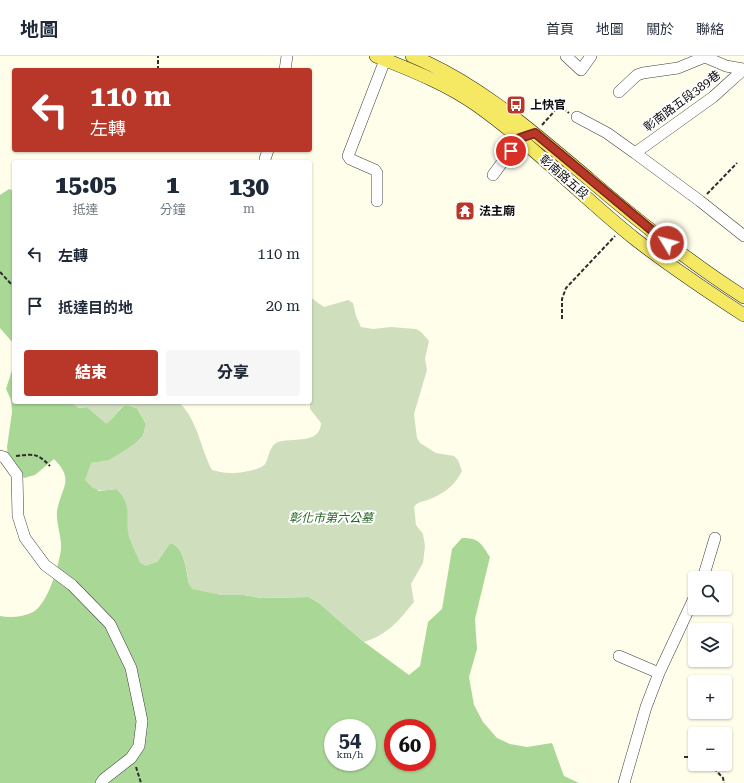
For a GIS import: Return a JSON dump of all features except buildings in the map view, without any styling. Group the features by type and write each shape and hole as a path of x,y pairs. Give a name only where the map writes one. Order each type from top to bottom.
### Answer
{"main road":[{"name":"彰南路五段","path":"412,56 439,67 484,95 535,133 646,226 720,282 744,297"},
{"name":"彰南路五段","path":"380,58 433,80 477,105 520,138 622,228 669,264 744,315"}],"street":[{"path":"285,68 287,56"},
{"path":"566,56 581,70 591,56"},
{"path":"619,92 637,75 678,68 705,56 726,66 743,69"},
{"path":"377,201 377,173 375,170 350,159 348,156 380,58"},
{"name":"彰南路五段389巷","path":"634,152 712,97 743,69"},
{"path":"577,117 607,133 634,152 744,236"},
{"path":"493,175 520,138 535,133"},
{"path":"2,456 17,475 18,516 26,538 45,564 72,585 110,624 131,668 142,721 139,746 131,758 101,783"},
{"path":"704,571 715,538"},
{"path":"624,783 646,707 659,673 688,611"},
{"path":"619,656 659,673"}],"path":[{"path":"158,56 158,68"},
{"path":"535,133 559,106 577,117"},
{"path":"700,201 737,163"},
{"path":"562,319 562,299 566,288 622,228"},
{"path":"0,272 12,285"},
{"path":"2,456 30,454 40,456 50,466"},
{"path":"131,758 138,771 141,783"},
{"path":"716,771 723,778 724,783"}],"green space":[{"path":"9,189 12,190 12,342 0,328 0,195"},
{"name":"彰化市第六公墓","path":"312,298 324,307 348,300 353,303 356,316 361,327 373,329 391,327 416,329 429,341 425,359 427,370 414,414 417,438 420,443 436,453 454,456 458,460 462,471 453,484 445,491 435,497 419,503 414,507 416,525 423,534 425,546 423,563 411,584 414,602 398,621 387,631 364,642 319,603 309,597 262,598 244,595 221,595 192,589 189,584 182,553 179,548 170,543 157,562 146,566 140,563 129,537 128,512 122,495 117,489 95,489 85,480 91,463 109,460 135,444 143,436 146,424 137,408 126,405 123,406 106,424 87,407 79,408 73,404 181,404 195,426 212,470 225,473 243,472 259,468 265,464 270,450 276,443 310,438 316,435 321,423 310,409 310,404 312,404"},
{"path":"12,370 12,404 73,404 79,408 87,407 106,423 126,405 137,408 146,424 143,436 135,444 109,461 91,463 98,491 117,489 125,500 128,511 129,536 157,562 170,543 175,545 182,554 189,584 221,595 244,595 262,598 309,597 319,603 364,642 409,675 420,666 428,622 442,609 452,549 462,538 468,538 479,542 490,557 475,619 477,649 469,677 474,705 483,722 497,738 510,744 527,747 552,743 564,776 579,783 0,783 0,616 17,617 33,612 38,608 48,593 58,564 61,549 57,512 65,485 64,473 54,459 35,475 24,478 8,460 7,447 12,412 11,400 6,389"}],"place":[{"name":"上快官","path":"516,105"},
{"name":"法主廟","path":"465,211"}],"route":[{"path":"511,151 520,138 535,133 589,180 667,243"}]}
